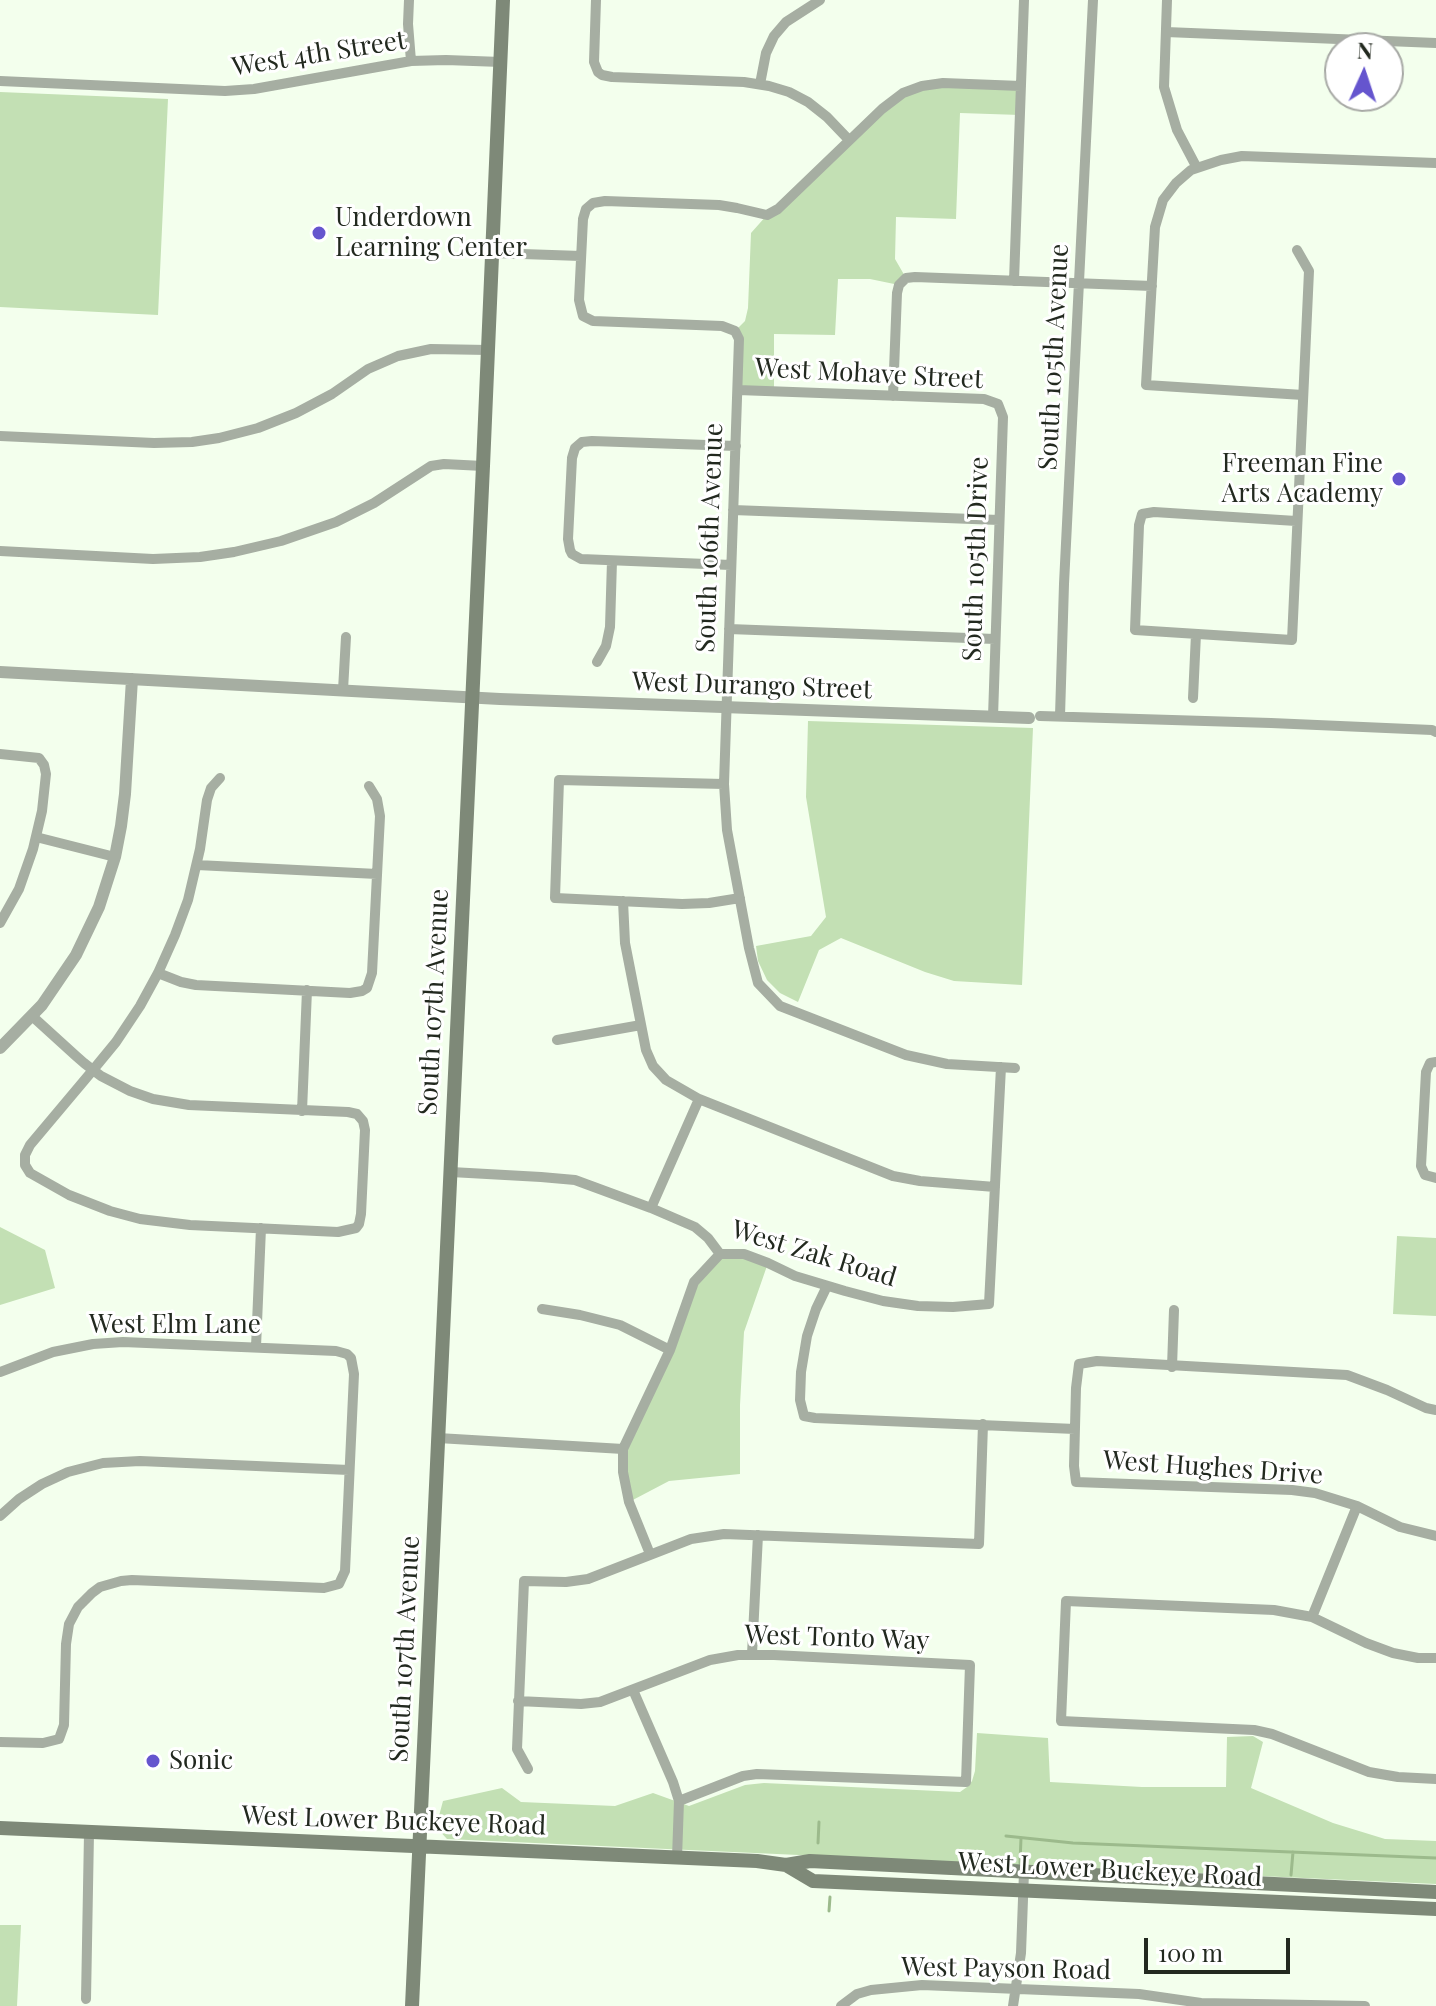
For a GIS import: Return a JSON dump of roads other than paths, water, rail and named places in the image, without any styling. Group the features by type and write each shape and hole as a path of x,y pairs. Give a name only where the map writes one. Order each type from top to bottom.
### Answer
{"main road":[{"name":"South 107th Avenue","path":"412,2006 503,0"},
{"name":"West Lower Buckeye Road","path":"0,1828 89,1839 419,1846 757,1861 786,1865 810,1861 1436,1892"},
{"name":"West Lower Buckeye Road","path":"786,1865 813,1881 1436,1909"}],"street":[{"path":"409,0 411,61"},
{"path":"596,0 594,62 598,72 612,77 760,84 789,92 808,102 849,140"},
{"path":"1014,281 1024,0"},
{"name":"South 105th Avenue","path":"1060,716 1093,0"},
{"path":"1167,0 1164,87 1177,130 1197,168"},
{"path":"760,84 766,53 774,36 794,16 817,1"},
{"path":"1166,32 1436,43"},
{"name":"West 4th Street","path":"0,81 240,91 411,61 501,62"},
{"path":"493,253 581,256 586,209 589,205 605,201 719,205 767,215 778,209 895,98 922,86 952,83 1021,86"},
{"path":"1303,395 1146,385 1155,227 1163,200 1191,170 1242,156 1436,163"},
{"path":"1296,521 1154,512 1142,514 1135,630 1292,640 1309,271 1297,250"},
{"name":"South 106th Avenue","path":"581,256 579,300 583,316 588,319 722,326 735,331 739,344 724,784 727,830 758,983 780,1006 906,1055 947,1064 1001,1067"},
{"path":"893,396 897,293 899,285 906,278 1152,286"},
{"path":"0,436 154,443 219,438 258,428 296,413 332,394 368,369 398,356 431,349 488,350"},
{"name":"West Mohave Street","path":"738,390 984,399 998,404"},
{"name":"South 105th Drive","path":"993,717 1003,417 998,404"},
{"path":"731,565 581,559 572,554 568,539 573,453 578,445 592,441 736,446"},
{"path":"0,551 153,559 234,552 288,539 336,522 374,503 431,466 483,466"},
{"path":"733,510 999,520"},
{"path":"597,662 606,646 610,627 612,561"},
{"path":"729,629 995,639"},
{"path":"1193,698 1196,634"},
{"path":"0,672 343,690 346,637"},
{"path":"0,1048 32,1016 76,955 99,907 115,857 125,794 132,679"},
{"name":"West Durango Street","path":"343,690 993,717 1060,716 1300,724 1436,732"},
{"path":"0,754 35,756 42,761 45,769 36,837 24,876 0,923"},
{"path":"32,1016 93,1070 110,1081 165,1102 352,1113 361,1117 365,1130 361,1214 356,1228 338,1232 173,1224 124,1215 81,1200 43,1181 30,1173 25,1165 30,1145 93,1070 128,1024 158,973 182,917 197,865 207,800 211,788 220,778"},
{"path":"724,784 559,780 555,898 696,904 740,898"},
{"path":"158,973 196,985 350,993 367,988 372,973 379,807 369,786"},
{"path":"36,837 115,857"},
{"path":"197,865 377,874"},
{"path":"623,901 625,943 650,1059 659,1074 699,1099 893,1176 995,1187 1001,1067 1015,1068"},
{"path":"302,1111 307,990"},
{"path":"557,1040 641,1025"},
{"path":"1431,1177 1421,1166 1426,1072 1433,1062"},
{"path":"651,1208 699,1099"},
{"name":"West Zak Road","path":"451,1172 575,1180 695,1227 720,1254 744,1254 795,1276 883,1301 953,1307 989,1304 995,1187"},
{"path":"256,1347 261,1228"},
{"path":"650,1554 629,1502 623,1472 623,1449 670,1350 694,1282 720,1254"},
{"name":"West Hughes Drive","path":"827,1286 807,1336 800,1400 804,1416 1075,1429 1076,1482 1315,1493 1357,1506 1400,1527 1436,1536"},
{"path":"542,1309 620,1325 670,1350"},
{"path":"1172,1367 1174,1310"},
{"name":"West Elm Lane","path":"0,1372 53,1352 93,1344 139,1342 347,1354 351,1358 354,1374 349,1470"},
{"path":"1075,1429 1079,1364 1097,1361 1347,1375 1436,1410"},
{"path":"528,1769 517,1749 524,1581 588,1579 691,1539 724,1534 979,1544 983,1424"},
{"path":"438,1438 623,1449"},
{"path":"0,1516 42,1484 68,1472 103,1463 129,1460 349,1470 345,1571 339,1584 324,1588 132,1580 100,1587 78,1607 69,1624 64,1725 59,1739 43,1743 0,1742"},
{"path":"1312,1617 1357,1506"},
{"path":"752,1654 758,1535"},
{"path":"1436,1658 1393,1653 1312,1617 1274,1610 1066,1601 1061,1721 1254,1730 1272,1734 1369,1772 1436,1779"},
{"name":"West Tonto Way","path":"518,1701 600,1702 710,1660 752,1654 970,1665 966,1782 757,1774 743,1776 679,1801"},
{"path":"633,1690 679,1801 677,1858"},
{"path":"86,1999 89,1839"},
{"path":"1013,2006 1021,1953 1024,1872"},
{"name":"West Payson Road","path":"841,2006 857,1994 922,1985 1139,1994 1201,2003 1365,2006"}],"waterway":[{"path":"818,1843 819,1822"},
{"path":"1006,1836 1073,1843 1436,1858"},
{"path":"1020,1863 1021,1838"},
{"path":"1291,1875 1293,1852"},
{"path":"829,1911 830,1897"}],"place":[{"name":"Underdown Learning Center","path":"319,233"},
{"name":"Freeman Fine Arts Academy","path":"1399,479"},
{"name":"Sonic","path":"153,1761"}]}
